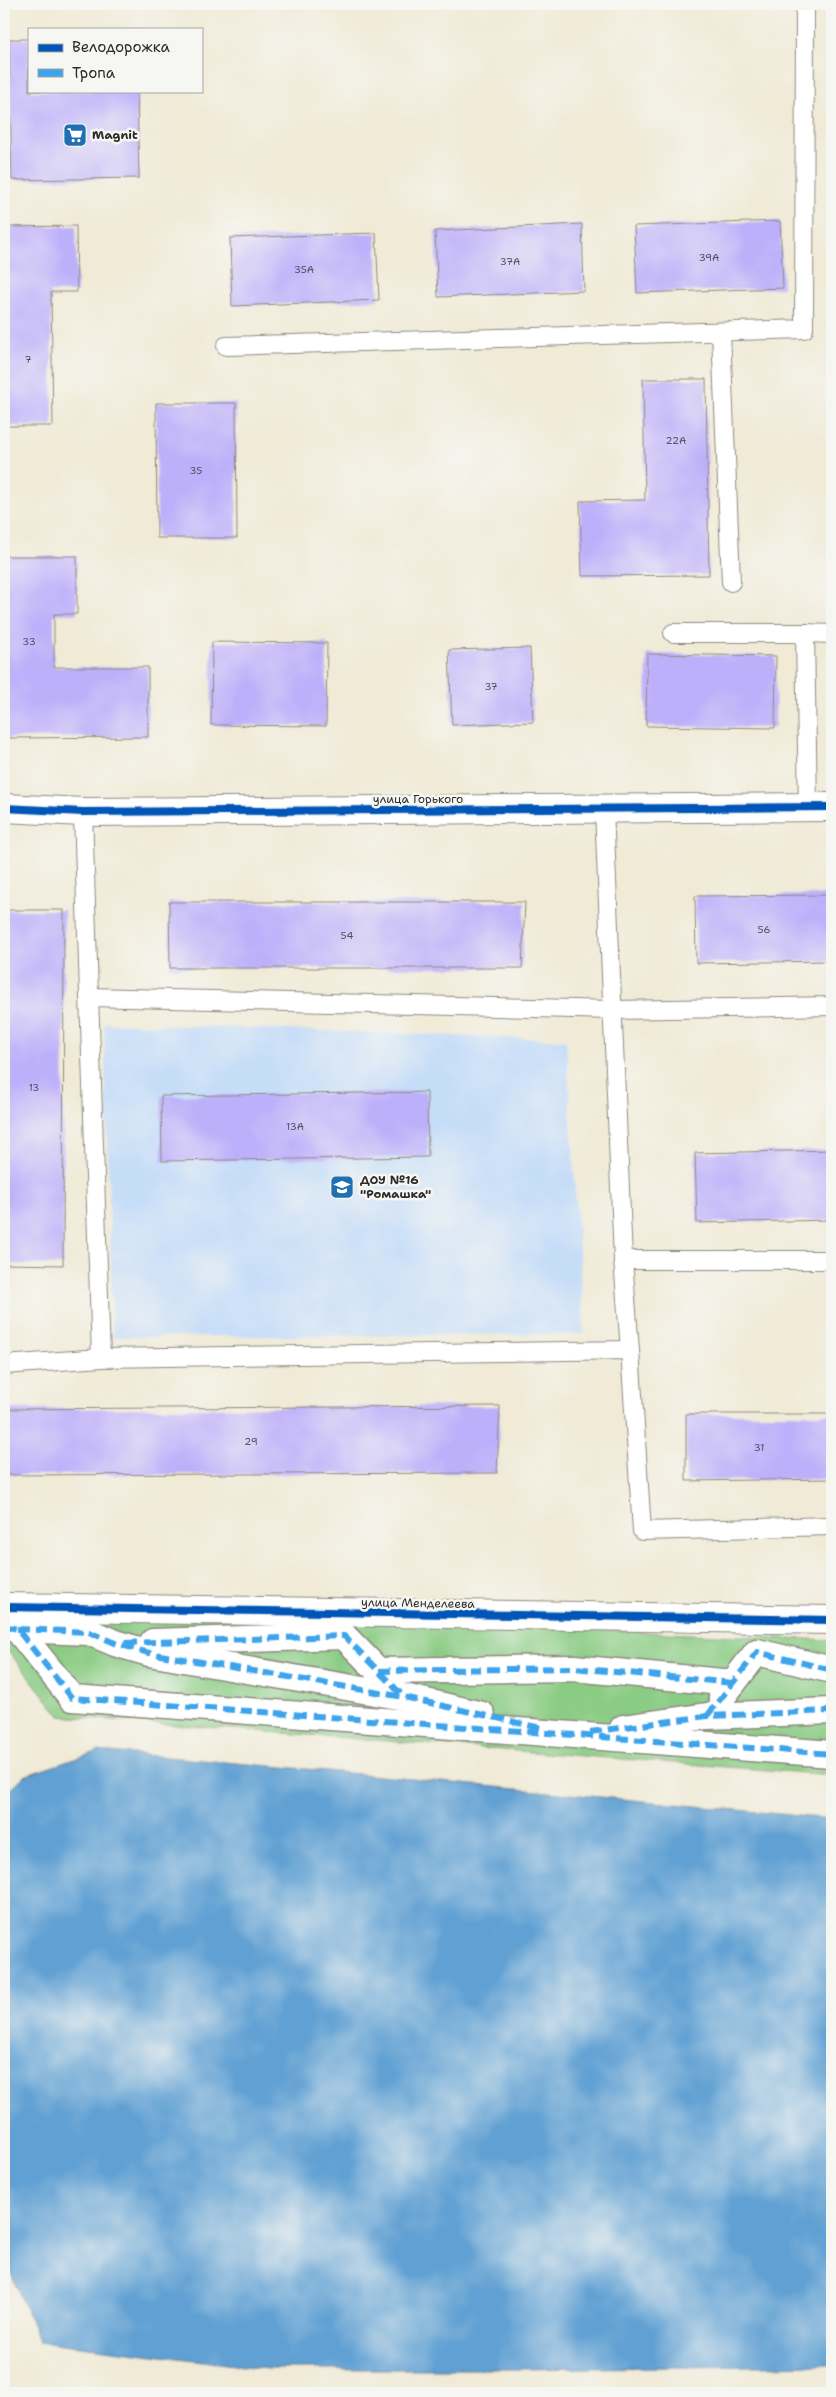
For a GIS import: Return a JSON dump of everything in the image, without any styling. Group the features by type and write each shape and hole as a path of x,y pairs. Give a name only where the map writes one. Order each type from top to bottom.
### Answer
{"street":[{"name":"улица Горького","path":"4,808 83,812 820,807"},
{"name":"улица Менделеева","path":"8,1621 832,1620"},
{"path":"8,1621 89,1632 115,1643 149,1653 404,1698 571,1735 707,1716 832,1711"},
{"path":"8,1621 72,1698 832,1754"},
{"path":"115,1643 344,1636 404,1698"},
{"path":"707,1716 757,1652 832,1670"},
{"path":"379,1671 574,1668 733,1683"}],"lane":[{"path":"226,346 804,329 805,4"},
{"path":"721,332 731,582"},
{"path":"673,633 832,634"},
{"path":"805,633 820,807"},
{"path":"604,809 624,1260 642,1530 832,1526"},
{"path":"83,812 102,1358"},
{"path":"89,997 614,1010 832,1006"},
{"path":"624,1260 832,1260"},
{"path":"4,1365 102,1358 630,1350"}],"shaded area":[{"name":"ДОУ №16 \"Ромашка\"","path":"104,1023 566,1040 584,1334 113,1337"}],"green space":[{"path":"4,1605 832,1640 832,1775 60,1716 10,1653 4,1653"}],"water":[{"path":"98,1751 832,1819 832,2365 515,2369 268,2369 39,2341 11,2273 4,2213 4,1795 24,1776"}],"building":[{"name":"Magnit","path":"9,39 28,39 28,92 137,92 139,178 12,180"},
{"path":"780,221 783,288 637,293 634,226"},
{"path":"582,224 584,291 438,297 435,231"},
{"path":"76,226 77,292 51,292 53,426 4,426 4,227"},
{"path":"376,233 379,300 232,306 230,238"},
{"path":"643,379 706,379 709,575 582,576 580,501 645,500"},
{"path":"156,403 236,403 237,538 157,538"},
{"path":"4,556 77,556 77,614 54,614 54,667 148,667 148,737 4,738"},
{"path":"212,642 327,643 326,726 211,725"},
{"path":"530,648 533,722 452,725 449,650"},
{"path":"647,654 776,656 775,728 646,726"},
{"path":"832,895 832,961 696,963 695,896"},
{"path":"169,902 525,902 522,968 170,968"},
{"path":"4,910 64,910 63,1265 4,1264"},
{"path":"427,1092 428,1157 162,1161 161,1096"},
{"path":"832,1150 832,1220 697,1223 695,1153"},
{"path":"500,1406 497,1473 4,1475 4,1409"},
{"path":"686,1414 832,1414 832,1479 686,1481"}],"marked path":[{"path":"4,1626 17,1629 72,1698 832,1754"},
{"path":"17,1629 89,1632 115,1643 149,1653 404,1697 541,1728"},
{"path":"125,1643 344,1636 404,1697"},
{"path":"707,1716 757,1652 832,1670"},
{"path":"379,1671 574,1668 733,1683"},
{"path":"590,1732 707,1716 832,1711"}],"cycle path":[{"path":"4,808 83,812 832,807"},
{"path":"4,1607 832,1620"}],"place":[{"name":"Magnit","path":"75,135"},
{"name":"ДОУ №16 \"Ромашка\"","path":"342,1187"}]}
